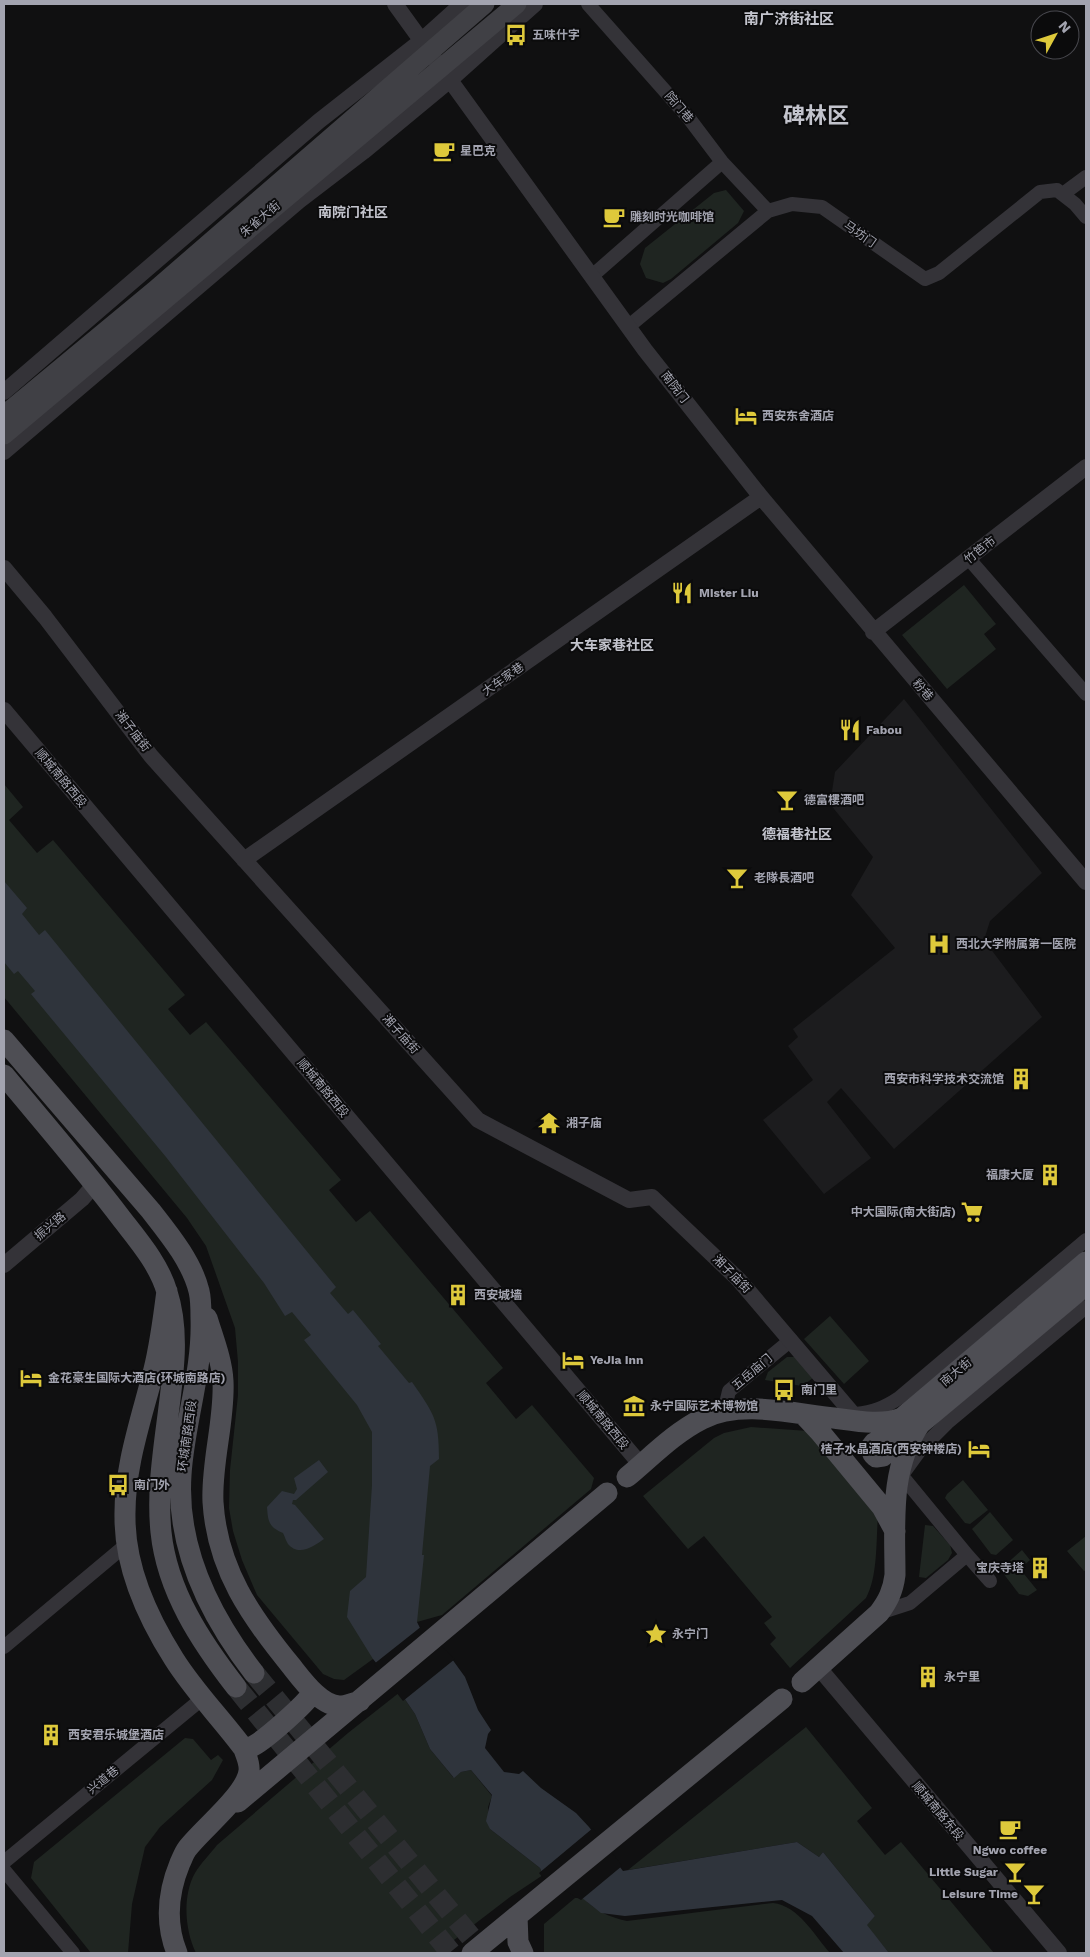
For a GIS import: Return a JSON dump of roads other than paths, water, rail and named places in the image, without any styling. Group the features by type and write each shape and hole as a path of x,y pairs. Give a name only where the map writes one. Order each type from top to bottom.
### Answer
{"main road":[{"name":"朱雀大街","path":"4,414 156,289 425,46 485,4"},
{"name":"朱雀大街","path":"4,435 163,300 446,74 517,4"},
{"name":"环城南路西段","path":"4,1040 151,1210 172,1237 199,1291 202,1337 181,1475 182,1510 196,1577 213,1613 232,1645 254,1673"},
{"name":"环城南路西段","path":"4,1075 95,1184 142,1245 167,1291 173,1322 175,1348 161,1473 161,1534 180,1599 199,1636 236,1687"},
{"name":"南大街","path":"802,1682 879,1613 888,1602 894,1589 895,1531 900,1477 909,1442 919,1415 1086,1262"},
{"name":"南大街","path":"634,1471 680,1433 704,1418 724,1412 755,1409 812,1416 856,1417 890,1422 919,1415 1086,1285"},
{"path":"167,1291 158,1354 137,1428 131,1463 125,1517 127,1544 143,1599 158,1630 174,1659 244,1749 249,1771 245,1782 209,1826 186,1850 175,1875 170,1895 168,1921 173,1950"},
{"path":"199,1291 218,1356 223,1381 213,1501 224,1560 237,1591 251,1614 264,1633 313,1692 330,1704 341,1706 360,1701"},
{"path":"812,1416 820,1432 882,1507 895,1531"},
{"path":"209,1826 607,1493"},
{"path":"244,1749 251,1748 276,1728 308,1700 313,1692"},
{"path":"472,1953 782,1699"},
{"path":"517,1916 518,1942 523,1953"}],"street":[{"path":"395,4 425,46"},
{"path":"4,392 307,130 425,46 462,4"},
{"path":"4,452 299,201 363,152 446,74 535,4"},
{"name":"院门巷","path":"588,4 688,117 722,162 768,211"},
{"name":"南院门","path":"425,46 645,350 761,497"},
{"path":"592,276 722,162"},
{"path":"1086,177 1063,194 1086,217"},
{"name":"马坊门","path":"629,326 768,211 792,204 822,207 925,279 939,273 1040,192 1058,190 1063,194"},
{"name":"竹笆市","path":"873,632 1086,468"},
{"name":"粉巷","path":"761,497 1086,882"},
{"name":"大车家巷","path":"244,860 761,497"},
{"path":"969,559 1086,694"},
{"name":"湘子庙街","path":"4,568 45,617 151,756 478,1120 629,1200 652,1197 739,1280 856,1417"},
{"name":"顺城南路西段","path":"4,710 634,1471"},
{"name":"振兴路","path":"4,1265 82,1199 95,1184"},
{"path":"856,1417 885,1408 899,1398 1086,1240"},
{"path":"990,1581 900,1477 932,1437 1086,1306"},
{"name":"五岳庙门","path":"724,1412 729,1391 791,1340"},
{"path":"4,1647 127,1544"},
{"path":"879,1613 910,1603 968,1555"},
{"name":"顺城南路东段","path":"819,1668 1059,1953"},
{"name":"兴道巷","path":"4,1862 203,1698"},
{"path":"4,1870 73,1953"}],"tunnel":[{"path":"254,1673 484,1953"},
{"path":"236,1687 451,1953"}],"place":[{"name":"五味什字","path":"516,35"},
{"name":"星巴克","path":"444,151"},
{"name":"雕刻时光咖啡馆","path":"614,217"},
{"name":"西安东舍酒店","path":"746,416"},
{"name":"Mister Liu","path":"682,593"},
{"name":"Fabou","path":"850,730"},
{"name":"德富樓酒吧","path":"787,800"},
{"name":"老隊長酒吧","path":"737,878"},
{"name":"西北大学附属第一医院","path":"939,944"},
{"name":"西安市科学技术交流馆","path":"1021,1079"},
{"name":"湘子庙","path":"549,1123"},
{"name":"福康大厦","path":"1050,1175"},
{"name":"中大国际(南大街店)","path":"972,1212"},
{"name":"西安城墙","path":"458,1295"},
{"name":"YeJia Inn","path":"573,1360"},
{"name":"金花豪生国际大酒店(环城南路店)","path":"31,1378"},
{"name":"南门里","path":"784,1390"},
{"name":"永宁国际艺术博物馆","path":"634,1406"},
{"name":"桔子水晶酒店(西安钟楼店)","path":"979,1449"},
{"name":"南门外","path":"118,1485"},
{"name":"宝庆寺塔","path":"1040,1568"},
{"name":"永宁门","path":"656,1634"},
{"name":"永宁里","path":"928,1677"},
{"name":"西安君乐城堡酒店","path":"51,1735"},
{"name":"Ngwo coffee","path":"1010,1829"},
{"name":"Little Sugar","path":"1015,1872"},
{"name":"Leisure Time","path":"1034,1894"}],"district":[{"name":"南广济街社区","path":"789,19"},
{"name":"碑林区","path":"816,115"},
{"name":"南院门社区","path":"353,212"},
{"name":"大车家巷社区","path":"612,645"},
{"name":"德福巷社区","path":"797,834"}]}
